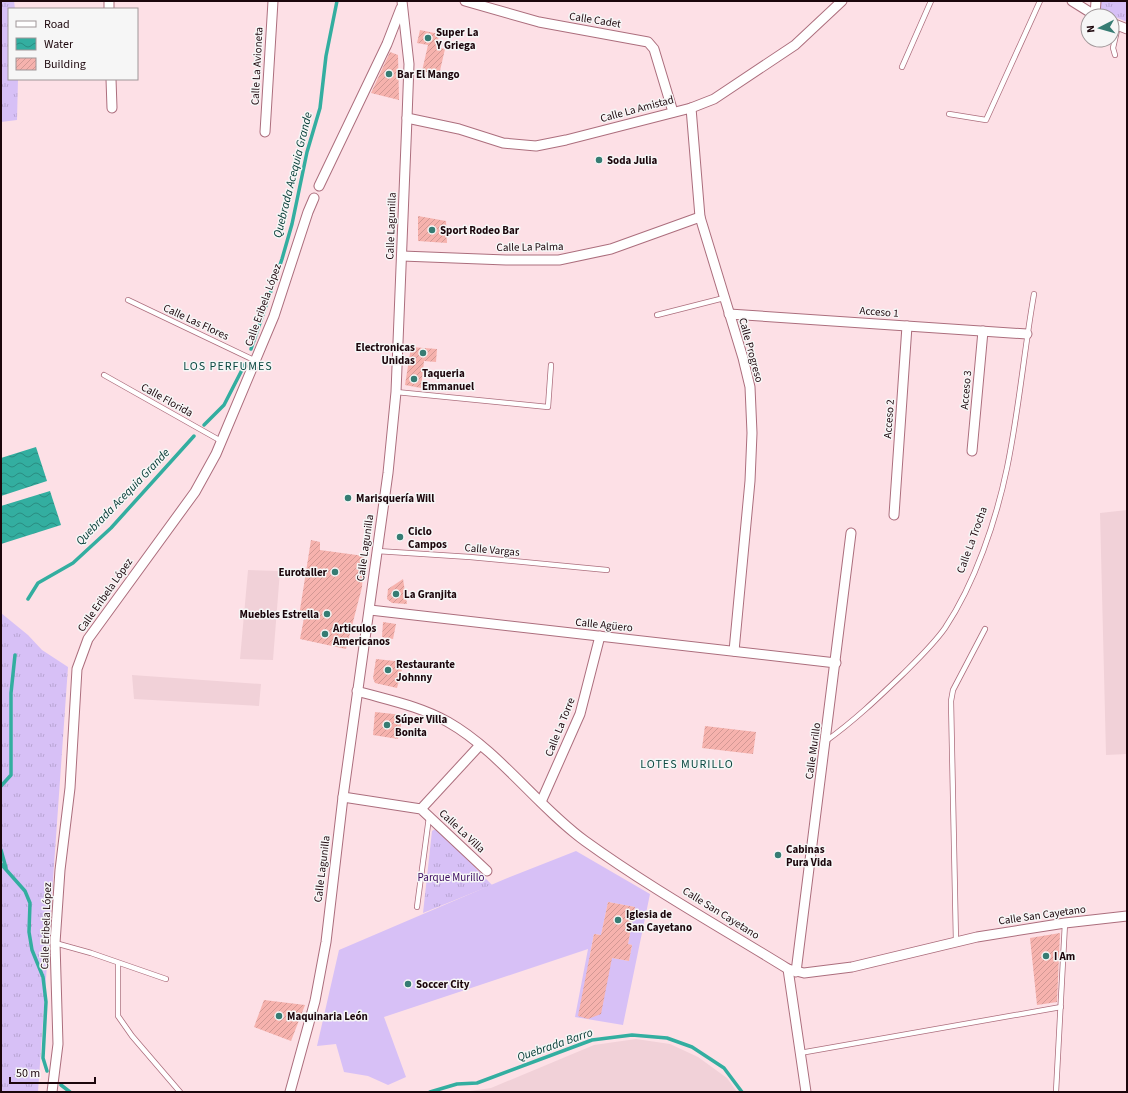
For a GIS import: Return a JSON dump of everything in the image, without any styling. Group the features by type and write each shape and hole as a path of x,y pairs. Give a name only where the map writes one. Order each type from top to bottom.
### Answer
{"street":[{"name":"Calle La Avioneta","path":"265,132 273,1"},
{"name":"Calle Cadet","path":"465,1 539,22 648,42 654,49 673,112"},
{"name":"Calle La Amistad","path":"407,118 459,129 503,143 536,146 566,140 692,108 714,99 795,45 842,1"},
{"path":"1072,1 1083,8"},
{"path":"319,186 387,44 402,4"},
{"name":"Calle Lagunilla","path":"290,1092 315,1001 324,957 357,691 370,610 376,551 388,473 396,392 409,64 402,4"},
{"path":"111,80 112,108"},
{"name":"Calle Progreso","path":"692,108 700,217 750,387 752,433 750,481 734,651"},
{"name":"Calle Eribela López","path":"52,1092 58,1044 55,943 60,870 70,788 77,669 80,656 88,639 195,492 216,454 274,316 314,198"},
{"name":"Calle La Palma","path":"402,256 506,260 559,260 611,249 700,217"},
{"name":"Acceso 1","path":"728,314 1027,334"},
{"name":"Acceso 2","path":"894,515 907,326"},
{"name":"Acceso 3","path":"972,452 983,331"},
{"name":"Calle Murillo","path":"806,1092 800,1053 792,971 826,740 851,533"},
{"name":"Calle Agüero","path":"370,610 836,663"},
{"name":"Calle La Torre","path":"542,802 580,714 600,636"},
{"name":"Calle San Cayetano","path":"357,691 417,707 449,722 480,745 584,840 622,866 792,971 852,967 956,942 1065,923 1127,916"},
{"name":"Calle La Villa","path":"480,745 421,809 487,871"},
{"path":"343,797 421,809"}],"lane":[{"path":"902,67 931,1"},
{"path":"949,114 986,120 1040,1"},
{"path":"1113,48 1115,55"},
{"name":"Calle La Trocha","path":"826,740 844,728 883,694 933,643 953,614 969,584 994,518 1007,468 1034,294"},
{"path":"657,315 724,298"},
{"name":"Calle Las Flores","path":"128,300 256,361"},
{"path":"396,392 548,407 551,365"},
{"name":"Calle Florida","path":"104,376 221,441"},
{"name":"Calle Vargas","path":"376,551 470,557 607,570"},
{"path":"956,942 950,701 953,690 985,629"},
{"path":"417,907 429,816"},
{"path":"1056,1092 1065,923"},
{"path":"55,943 92,953 118,964 166,979"},
{"path":"118,964 118,1016 132,1036 180,1092"},
{"path":"800,1053 1061,1006"}],"shaded area":[{"path":"1127,510 1127,754 1106,755 1100,513"},
{"path":"248,570 280,571 273,660 240,659"},
{"path":"132,675 261,684 259,706 134,699"},
{"path":"636,1039 670,1044 698,1057 727,1078 737,1092 463,1092 491,1088 594,1045"}],"green space":[{"path":"1,1 14,1 15,8 8,8 8,80 18,80 17,120 1,122"},
{"path":"1101,1 1127,1 1127,22 1120,19 1120,8 1101,8"},
{"path":"1,613 28,635 42,650 68,667 38,1092 1,1092"},
{"name":"Parque Murillo","path":"437,828 492,885 423,913 432,831"},
{"name":"Soccer City","path":"576,851 650,894 623,1025 575,1017 588,949 384,1017 406,1077 388,1085 368,1076 344,1072 336,1044 317,1046 339,950 505,879","holes":["608,902 635,907 628,944 632,945 629,961 590,954 594,934 601,935"]}],"water":[{"path":"36,447 47,481 1,496 1,458"},
{"path":"50,491 61,525 1,544 1,506"}],"building":[{"path":"420,30 439,34 437,47 445,49 439,75 422,71 428,45 417,43"},
{"name":"Bar El Mango","path":"390,52 398,55 399,100 371,93"},
{"name":"Sport Rodeo Bar","path":"418,216 446,221 447,243 418,241"},
{"path":"411,347 437,349 436,362 424,361 421,388 405,385"},
{"path":"311,540 320,542 320,550 364,556 362,587 346,649 300,639 304,618 299,616"},
{"name":"La Granjita","path":"403,579 407,604 392,603 387,599 388,589"},
{"path":"383,622 396,624 393,639 382,637"},
{"name":"Restaurante Johnny","path":"376,659 404,662 397,688 375,683 373,678"},
{"name":"Súper Villa Bonita","path":"375,712 403,715 398,739 373,735"},
{"path":"705,726 756,732 753,754 702,748"},
{"path":"608,902 635,907 628,944 632,945 629,961 612,958 601,1014 588,1019 578,1016 594,934 601,935"},
{"name":"I Am","path":"1060,933 1057,1002 1037,1005 1030,938"},
{"name":"Maquinaria León","path":"264,1000 305,1005 291,1041 254,1027"}],"waterway":[{"name":"Quebrada Acequia Grande","path":"251,349 282,259 292,224 307,152 320,108 326,56 337,1"},
{"name":"Quebrada Acequia Grande","path":"204,425 224,405 245,364"},
{"name":"Quebrada Acequia Grande","path":"28,599 38,583 73,563 111,528 194,436"},
{"name":"Quebrada Acequia Grande","path":"1,786 11,775 11,693 15,655"},
{"name":"Quebrada Acequia Grande","path":"1,850 6,868"},
{"name":"Quebrada Barro","path":"1,864 25,891 30,903 29,932 32,950 43,977 46,1002 43,1058 47,1071"},
{"name":"Quebrada Barro","path":"430,1092 457,1084 477,1083 592,1040 632,1035 667,1038 692,1047 724,1068 742,1092"},
{"name":"Quebrada Barro","path":"61,1085 70,1092"}],"place":[{"name":"Super La Y Griega","path":"428,38"},
{"name":"Bar El Mango","path":"389,74"},
{"name":"Soda Julia","path":"599,160"},
{"name":"Sport Rodeo Bar","path":"432,230"},
{"name":"Electronicas Unidas","path":"423,353"},
{"name":"Taqueria Emmanuel","path":"414,379"},
{"name":"Marisquería Will","path":"348,498"},
{"name":"Ciclo Campos","path":"400,537"},
{"name":"Eurotaller","path":"335,572"},
{"name":"La Granjita","path":"396,594"},
{"name":"Muebles Estrella","path":"327,614"},
{"name":"Articulos Americanos","path":"325,634"},
{"name":"Restaurante Johnny","path":"388,670"},
{"name":"Súper Villa Bonita","path":"387,725"},
{"name":"Cabinas Pura Vida","path":"778,855"},
{"name":"Iglesia de San Cayetano","path":"618,920"},
{"name":"I Am","path":"1046,956"},
{"name":"Soccer City","path":"408,984"},
{"name":"Maquinaria León","path":"279,1016"}],"district":[{"name":"LOS PERFUMES","path":"228,366"},
{"name":"LOTES MURILLO","path":"687,764"}]}
